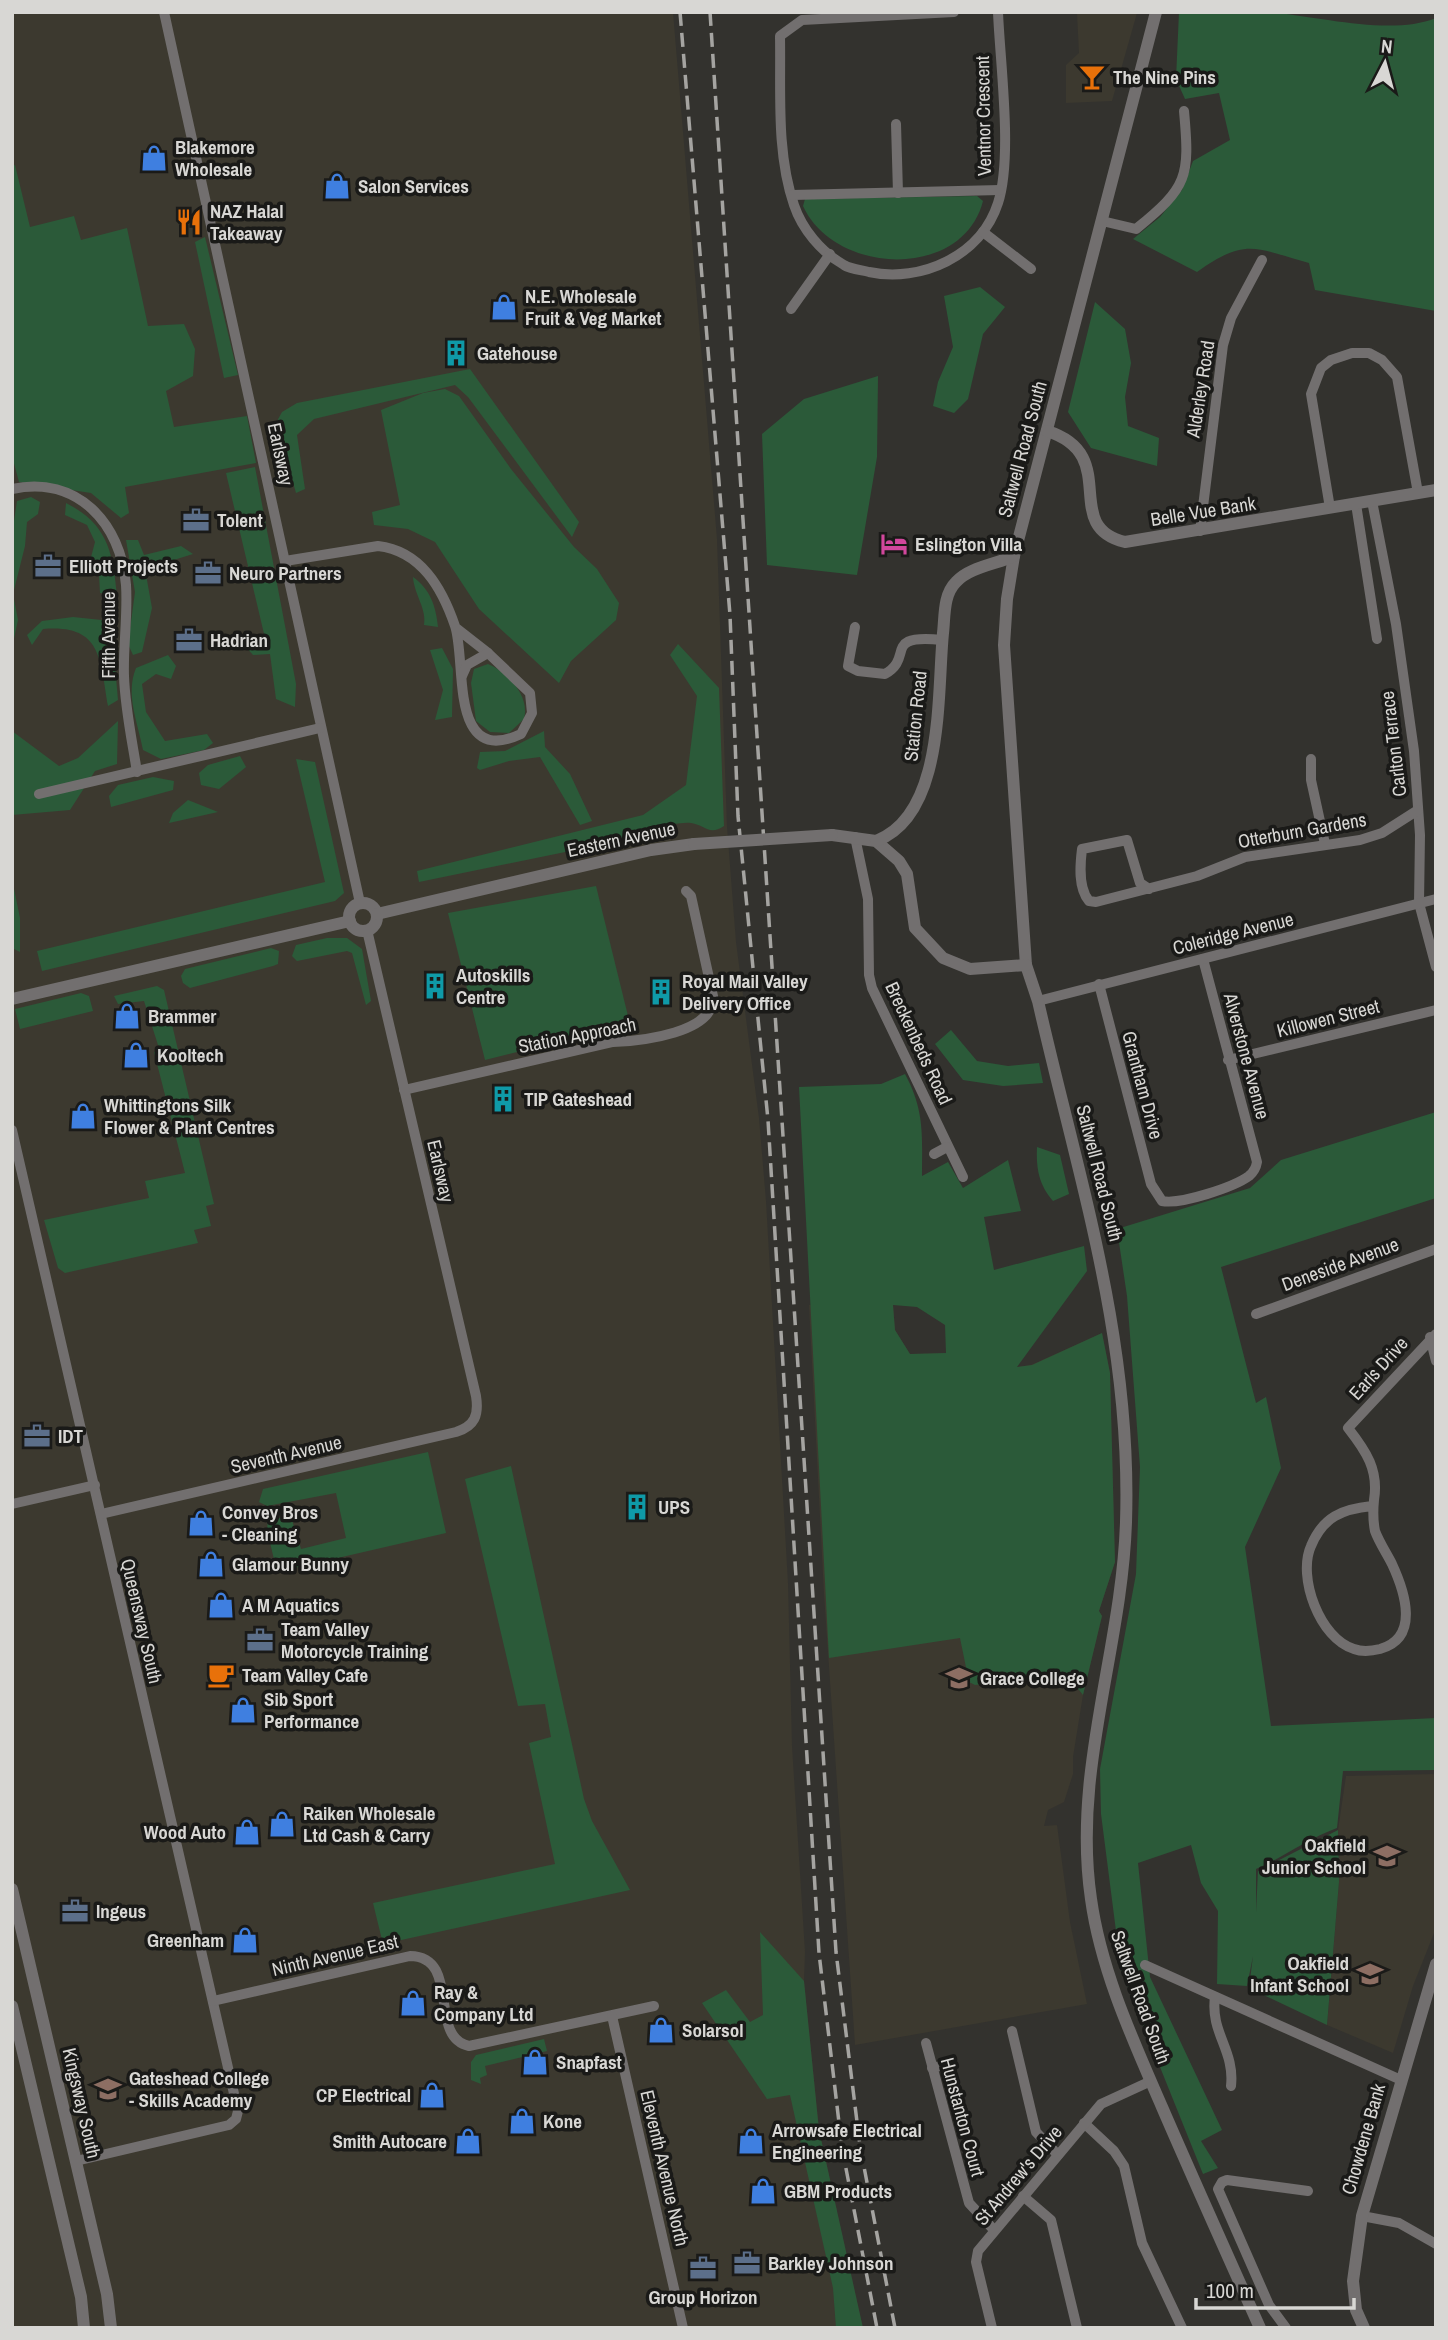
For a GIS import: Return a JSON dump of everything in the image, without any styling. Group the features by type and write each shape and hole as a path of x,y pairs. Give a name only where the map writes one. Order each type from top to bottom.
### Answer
{"street":[{"name":"Earlsway","path":"164,12 360,903"},
{"name":"Ventnor Crescent","path":"954,12 802,20 780,36 783,172 810,236 845,266 882,275 922,272 960,255 983,232 998,204 1005,167 998,12"},
{"name":"Saltwell Road South","path":"1156,12 1014,556 1007,598 1004,645 1026,965 1038,1001 1097,1238 1120,1360 1126,1427 1126,1526 1113,1645 1089,1770 1087,1857 1090,1895 1101,1950 1151,2081 1260,2328"},
{"path":"1102,221 1136,229 1177,192 1187,168 1184,111"},
{"path":"896,124 898,192"},
{"path":"792,195 1000,190"},
{"path":"983,232 1031,270"},
{"path":"791,309 830,254"},
{"name":"Alderley Road","path":"1200,531 1223,345 1231,318 1262,260"},
{"path":"1330,508 1311,394 1321,368 1331,360 1352,353 1369,353 1382,360 1397,377 1418,493"},
{"name":"Belle Vue Bank","path":"1047,431 1065,437 1080,449 1088,472 1096,524 1103,534 1125,542 1436,490"},
{"name":"Fifth Avenue","path":"16,488 40,485 68,492 91,506 110,528 126,584 124,678 137,772"},
{"name":"Carlton Terrace","path":"1372,501 1396,624 1414,751 1419,903 1436,967"},
{"path":"1356,503 1377,639"},
{"path":"285,561 378,546 402,552 426,569 456,628 465,709 472,729 492,739 512,739 521,734 532,713 530,693 488,653 456,628"},
{"name":"Station Road","path":"876,841 902,827 931,765 947,596 962,576 1014,556"},
{"path":"855,627 848,666 858,671 885,674 893,668 902,644 909,640 942,640"},
{"path":"461,678 467,665 488,653"},
{"path":"39,794 320,728"},
{"path":"1311,759 1311,780 1325,844"},
{"name":"Otterburn Gardens","path":"1149,889 1140,883 1127,840 1082,849 1082,884 1089,901 1149,889 1197,876 1245,857 1360,840 1382,834 1418,810"},
{"name":"Eastern Avenue","path":"377,914 652,850 694,844 832,835 876,841"},
{"name":"Breckenbeds Road","path":"855,837 867,890 869,975 872,988 963,1177"},
{"path":"876,841 899,861 907,874 915,928 933,950 955,965 970,969 1026,965"},
{"name":"Station Approach","path":"404,1090 613,1042 645,1040 705,1020 711,1011 713,996 691,896 686,891"},
{"name":"Coleridge Avenue","path":"1038,1001 1436,899"},
{"path":"360,903 373,906 377,914 374,926 367,930 358,930 350,920 353,908 360,903"},
{"path":"12,999 350,920"},
{"name":"Earlsway","path":"367,930 476,1396 478,1410 475,1420"},
{"name":"Alverstone Avenue","path":"1203,960 1257,1162"},
{"name":"Grantham Drive","path":"1099,984 1156,1194 1162,1200 1180,1202 1245,1179 1255,1170 1257,1162"},
{"name":"Killowen Street","path":"1228,1060 1436,1010"},
{"name":"Queensway South","path":"12,1130 238,2111 236,2119 229,2125 76,2161"},
{"path":"934,1154 947,1147"},
{"name":"Deneside Avenue","path":"1256,1314 1436,1249"},
{"path":"1433,1335 1436,1361"},
{"name":"Earls Drive","path":"1372,1506 1374,1466 1348,1428 1433,1335"},
{"name":"Seventh Avenue","path":"101,1514 456,1432 467,1429 475,1420"},
{"path":"12,1504 95,1485"},
{"path":"1372,1506 1376,1533 1399,1579 1406,1619 1402,1637 1390,1646 1373,1651 1353,1649 1335,1639 1311,1600 1306,1576 1309,1550 1319,1527 1338,1512 1372,1506"},
{"name":"Kingsway South","path":"12,1889 107,2294 111,2328"},
{"name":"Ninth Avenue East","path":"213,2001 418,1956 436,1968 452,2035 461,2044 469,2046 654,2006"},
{"name":"Chowdene Bank","path":"1364,2328 1356,2309 1353,2281 1362,2216 1436,1964"},
{"path":"1145,1965 1401,2080"},
{"path":"1215,1997 1212,2017 1233,2068 1231,2086"},
{"path":"12,2006 81,2297 84,2328"},
{"name":"Eleventh Avenue North","path":"612,2017 683,2328"},
{"path":"1012,2031 1036,2132 1058,2155"},
{"name":"Hunstanton Court","path":"926,2043 968,2203 994,2230"},
{"path":"932,2068 952,2063"},
{"name":"St Andrew's Drive","path":"992,2328 976,2262 978,2251 1101,2104 1151,2081"},
{"path":"1084,2123 1114,2151 1124,2166 1142,2244 1182,2328"},
{"path":"1286,2328 1269,2305 1218,2189 1222,2182 1227,2180 1308,2191"},
{"path":"1023,2196 1051,2220 1077,2328"},
{"path":"1362,2216 1399,2223 1436,2244"}],"shaded area":[{"path":"12,12 673,12 717,539 727,827 736,942 759,1118 766,1201 788,1583 792,1746 805,1952 804,1981 819,2130 863,2328 12,2328"},
{"path":"1137,13 1112,101 1066,103 1066,65 1079,53 1077,14"},
{"name":"Grace College","path":"809,1305 893,1305 895,1330 910,1354 946,1353 1017,1367 1031,1365 1102,1333 1110,1373 1115,1562 1099,1611 1102,1616 1083,1695 1073,1757 1073,1774 1064,1802 1048,1810 1044,1826 1057,1825 1070,1922 1087,2004 855,2045 824,1594"},
{"path":"1436,1774 1436,1928 1413,1986 1393,2053 1327,2025 1339,1882 1338,1830 1346,1776"}],"green space":[{"path":"1179,12 1264,12 1378,25 1418,23 1436,18 1436,311 1315,290 1309,263 1263,250 1240,250 1228,254 1197,272 1133,239 1160,217 1182,190 1193,161 1230,140 1219,93 1185,99 1176,79"},
{"path":"15,165 30,227 74,216 81,240 127,228 148,326 184,324 195,349 193,376 166,391 174,427 247,416 256,463 125,487 129,513 121,518 91,493 19,482 12,456 12,166"},
{"path":"977,196 983,201 971,227 951,245 926,256 898,259 869,256 842,246 819,229 803,206 805,199"},
{"path":"205,237 238,375 224,378 195,242"},
{"path":"980,287 1005,307 983,334 968,399 954,413 933,406 938,382 953,347 944,296"},
{"path":"1095,302 1125,329 1131,363 1125,397 1128,426 1159,438 1157,466 1091,448 1068,412"},
{"path":"470,369 579,522 572,537 468,397 455,385 314,419 297,435 305,489 296,493 276,423 282,412 297,403"},
{"path":"878,376 877,457 857,575 767,565 762,434 804,399"},
{"path":"445,389 459,396 511,469 574,547 597,569 619,603 616,620 571,661 559,683 479,609 435,542 408,529 374,525 372,512 400,505 381,410 423,393"},
{"path":"255,467 296,684 295,707 276,699 270,654 253,655 245,646 265,638 226,473"},
{"path":"31,497 40,502 38,514 27,522 25,546 13,594 18,620 12,648 12,534 17,501"},
{"path":"66,503 80,511 100,530 110,553 117,596 100,593 99,575 90,561 95,542 87,525 65,515"},
{"path":"126,540 138,540 144,555 181,546 193,554 145,569 152,608 142,652 133,655 128,644 135,592"},
{"path":"413,577 424,587 431,599 438,627 424,625 424,613"},
{"path":"73,617 111,621 118,700 108,706 99,660 95,648 87,639 77,632 43,629 32,645 27,635 42,621"},
{"path":"678,644 719,688 724,826 714,830 691,823 660,826 653,834 419,882 417,871 643,815 686,785 697,696 670,655"},
{"path":"442,648 453,669 452,717 435,720 443,690 430,650"},
{"path":"168,655 176,666 171,679 156,674 142,684 146,712 165,741 207,734 213,743 204,750 161,759 143,750 132,688 136,668"},
{"path":"488,664 510,679 524,702 524,719 509,733 490,732 476,721 471,683 474,669"},
{"path":"118,721 117,764 95,771 70,810 12,815 12,731 59,766 78,758"},
{"path":"544,731 545,747 570,774 592,821 580,825 540,757 509,761 480,770 477,768 480,752 505,751"},
{"path":"240,756 246,767 219,789 201,785 199,773 208,765"},
{"path":"296,759 315,762 344,893 335,901 42,971 37,951 325,882"},
{"path":"153,777 174,781 173,790 111,807 109,796 118,785"},
{"path":"188,800 218,812 169,823 173,813"},
{"path":"12,879 20,918 20,952 12,948"},
{"path":"596,886 630,1024 485,1060 448,913"},
{"path":"327,938 347,938 362,949 371,1001 366,1005 352,953 347,951 297,961 292,956 296,945"},
{"path":"271,948 279,951 278,964 273,966 190,988 183,983 181,976 185,969"},
{"path":"157,986 164,990 214,1204 206,1206 211,1226 194,1230 198,1243 65,1273 58,1268 44,1220 149,1198 145,1181 185,1173 154,1052 164,1049 158,1045 144,1001 118,1004 114,996"},
{"path":"81,993 89,996 93,1011 20,1029 15,1009"},
{"path":"951,1030 977,1061 1008,1066 1039,1063 1043,1083 1003,1086 963,1080 935,1044"},
{"path":"905,1074 911,1087 921,1124 922,1176 948,1162 963,1188 1008,1160 1021,1211 984,1217 994,1270 1084,1246 1087,1271 1017,1367 1032,1365 1102,1333 1110,1373 1115,1562 1099,1611 1102,1616 1083,1695 1068,1676 975,1685 969,1682 960,1638 829,1658 799,1087 881,1084","holes":["893,1305 917,1307 945,1325 946,1353 910,1354 895,1330"]},
{"path":"1436,1112 1436,1198 1221,1267 1256,1403 1266,1397 1281,1468 1245,1547 1271,1726 1436,1718 1436,1770 1343,1771 1337,1828 1256,1869 1256,1912 1258,1871 1338,1830 1339,1882 1327,2025 1249,1988 1253,1956 1247,1986 1217,1984 1218,1911 1201,1883 1191,1845 1138,1863 1150,1977 1222,2130 1201,2141 1218,2168 1203,2174 1121,1970 1101,1814 1100,1769 1136,1574 1140,1467 1127,1296 1117,1229 1250,1188 1281,1160"},
{"path":"1037,1147 1060,1155 1069,1194 1053,1201 1048,1195 1039,1176"},
{"path":"428,1452 446,1533 277,1572 267,1530 268,1519 291,1517 301,1549 346,1538 336,1493 267,1506 259,1502 263,1489"},
{"path":"511,1466 584,1799 592,1821 630,1890 383,1944 373,1903 555,1864 529,1743 551,1737 545,1704 518,1706 465,1479"},
{"path":"760,1932 804,1981 819,2130 863,2328 836,2328 833,2288 790,2095 767,2099 702,2003 726,1990 750,2022 763,2015"},
{"path":"544,2039 547,2051 485,2066 487,2075 480,2078 481,2084 471,2080 471,2062 476,2055"}],"railway":[{"path":"680,12 730,615 738,816 768,1120 819,1953 842,2148 877,2328"},
{"path":"710,12 836,1952 860,2146 895,2328"}],"place":[{"name":"The Nine Pins","path":"1092,77"},
{"name":"Blakemore Wholesale","path":"154,158"},
{"name":"Salon Services","path":"337,186"},
{"name":"NAZ Halal Takeaway","path":"189,222"},
{"name":"N.E. Wholesale Fruit & Veg Market","path":"504,307"},
{"name":"Gatehouse","path":"456,353"},
{"name":"Tolent","path":"196,520"},
{"name":"Eslington Villa","path":"894,544"},
{"name":"Elliott Projects","path":"48,566"},
{"name":"Neuro Partners","path":"208,573"},
{"name":"Hadrian","path":"189,640"},
{"name":"Autoskills Centre","path":"435,986"},
{"name":"Royal Mail Valley Delivery Office","path":"661,992"},
{"name":"Brammer","path":"127,1016"},
{"name":"Kooltech","path":"136,1055"},
{"name":"TIP Gateshead","path":"503,1099"},
{"name":"Whittingtons Silk Flower & Plant Centres","path":"83,1116"},
{"name":"IDT","path":"37,1436"},
{"name":"UPS","path":"637,1507"},
{"name":"Convey Bros - Cleaning","path":"201,1523"},
{"name":"Glamour Bunny","path":"211,1564"},
{"name":"A M Aquatics","path":"221,1605"},
{"name":"Team Valley Motorcycle Training","path":"260,1640"},
{"name":"Team Valley Cafe","path":"221,1675"},
{"name":"Grace College","path":"959,1678"},
{"name":"Sib Sport Performance","path":"243,1710"},
{"name":"Raiken Wholesale Ltd Cash & Carry","path":"282,1824"},
{"name":"Wood Auto","path":"247,1832"},
{"name":"Oakfield Junior School","path":"1387,1856"},
{"name":"Ingeus","path":"75,1911"},
{"name":"Greenham","path":"245,1940"},
{"name":"Oakfield Infant School","path":"1370,1974"},
{"name":"Ray & Company Ltd","path":"413,2003"},
{"name":"Solarsol","path":"661,2030"},
{"name":"Snapfast","path":"535,2062"},
{"name":"Gateshead College - Skills Academy","path":"108,2089"},
{"name":"CP Electrical","path":"432,2095"},
{"name":"Kone","path":"522,2121"},
{"name":"Smith Autocare","path":"468,2141"},
{"name":"Arrowsafe Electrical Engineering","path":"751,2141"},
{"name":"GBM Products","path":"763,2191"},
{"name":"Barkley Johnson","path":"747,2263"},
{"name":"Group Horizon","path":"703,2268"}]}
